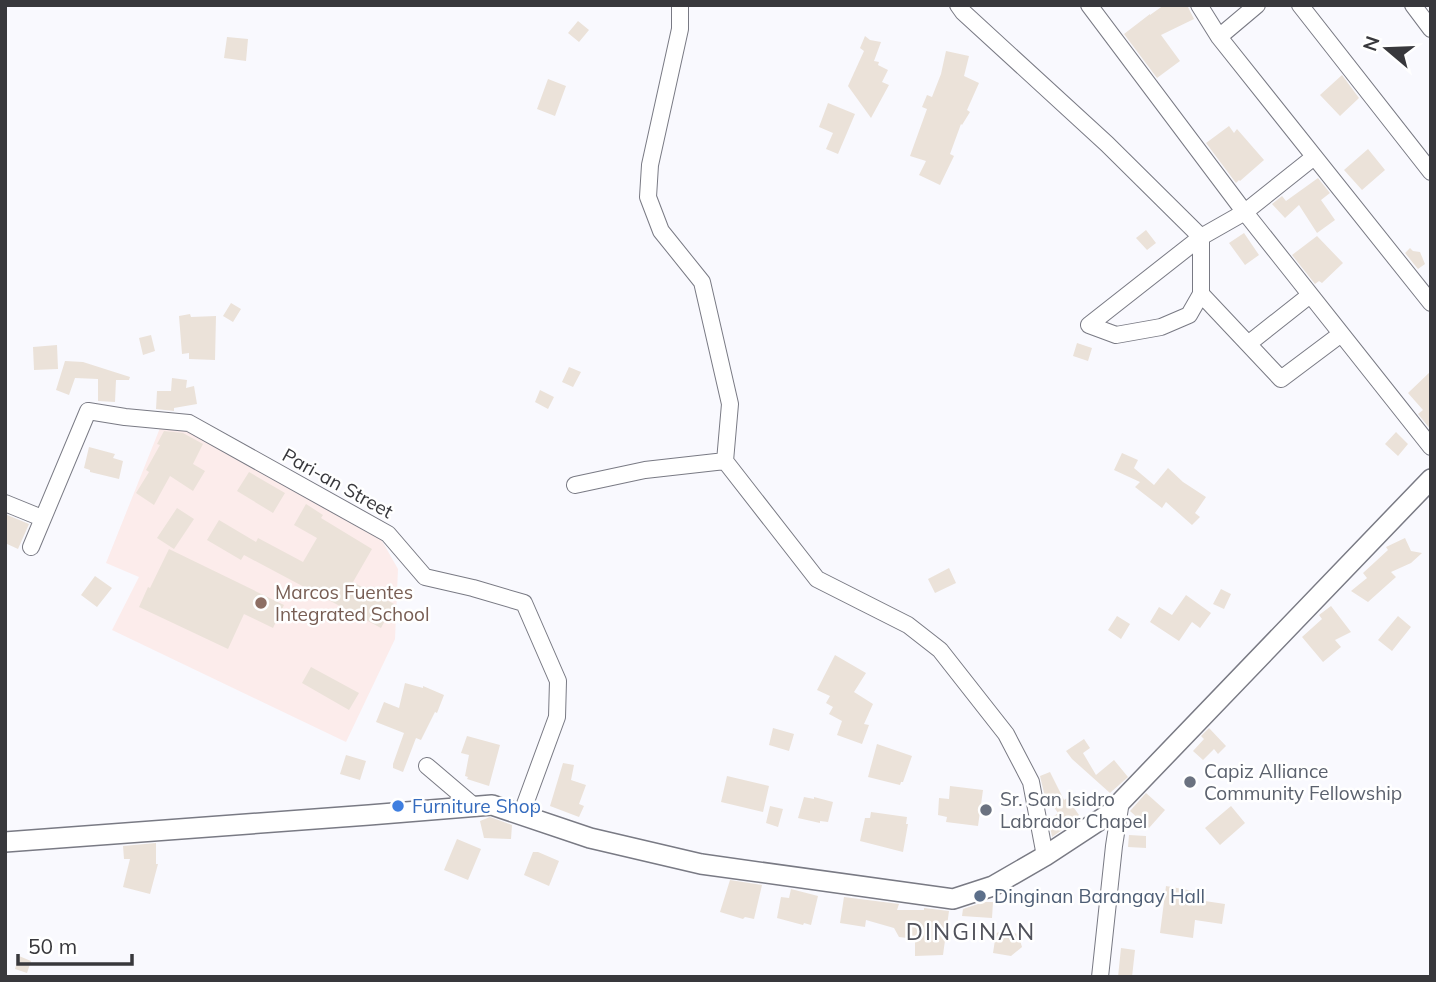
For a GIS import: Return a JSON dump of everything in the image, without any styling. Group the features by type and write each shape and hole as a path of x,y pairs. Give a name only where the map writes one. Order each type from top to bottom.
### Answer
{"main road":[{"path":"5,842 492,805 590,838 701,864 953,899 993,886 1109,814 1431,479"}],"street":[{"path":"680,5 680,29 650,164 648,197 661,231 702,282 730,404 725,461 817,579 908,625 940,650 1006,734 1031,782 1045,856"},
{"path":"958,5 1107,144 1201,237 1201,294 1189,315 1161,327 1116,335 1089,324 1201,237 1245,212 1314,157"},
{"path":"1089,5 1245,212 1431,447"},
{"path":"1101,24 1107,5"},
{"path":"1199,5 1219,37 1431,303"},
{"path":"1219,37 1257,5"},
{"path":"1300,5 1431,172"},
{"path":"1413,5 1431,29"},
{"path":"1201,294 1281,379 1342,334"},
{"path":"1248,344 1310,295"},
{"name":"Pari-an Street","path":"42,518 88,411 125,418 189,423 388,534 425,577 524,603 558,681 557,718 521,815"},
{"path":"575,485 645,470 725,461"},
{"path":"5,503 42,518 31,547"},
{"path":"427,766 474,806"},
{"path":"1100,977 1121,801"}],"shaded area":[{"name":"Marcos Fuentes Integrated School","path":"164,418 381,539 398,569 395,639 346,742 112,630 139,577 106,563"}],"building":[{"path":"1164,5 1187,5 1194,19 1161,35 1180,61 1157,78 1124,34"},
{"path":"578,21 589,30 579,42 568,33"},
{"path":"865,36 881,42 874,61 888,70 882,82 889,85 871,118 848,86 864,51 860,48"},
{"path":"227,37 248,39 246,61 224,58"},
{"path":"946,51 969,56 964,76 979,83 967,110 970,112 961,124 950,154 954,156 940,185 919,175 926,161 910,156 927,109 922,107 927,95 932,97"},
{"path":"1342,75 1359,98 1340,116 1320,95"},
{"path":"548,79 566,86 555,116 537,109"},
{"path":"828,103 855,114 838,154 826,149 833,133 819,127"},
{"path":"1229,126 1234,133 1237,129 1264,160 1236,183 1206,143"},
{"path":"1368,149 1385,170 1362,190 1344,170"},
{"path":"1318,178 1330,193 1321,200 1335,220 1317,233 1299,205 1285,218 1272,204 1282,196 1286,201"},
{"path":"1146,230 1156,243 1147,250 1136,238"},
{"path":"1244,233 1259,255 1245,265 1229,243"},
{"path":"1317,236 1343,263 1322,283 1319,281 1315,284 1292,255"},
{"path":"1410,248 1420,252 1425,264 1418,269 1405,253"},
{"path":"231,303 241,309 233,322 223,316"},
{"path":"190,314 191,317 216,316 215,360 189,359 189,353 182,354 179,316"},
{"path":"151,335 155,351 143,355 139,338"},
{"path":"1077,343 1092,348 1088,361 1073,356"},
{"path":"57,345 58,369 34,370 33,347"},
{"path":"65,361 83,362 130,377 129,380 116,380 115,402 98,401 98,379 75,378 69,395 56,390"},
{"path":"569,367 581,372 573,387 562,382"},
{"path":"1431,371 1431,430 1418,414 1423,410 1408,393"},
{"path":"172,378 187,380 186,388 194,386 197,404 174,408 174,411 156,409 157,391 171,391"},
{"path":"540,390 554,397 548,409 535,402"},
{"path":"164,431 183,433 203,444 193,464 205,471 193,491 170,476 154,505 136,493 149,472 146,470 160,445 157,444"},
{"path":"1396,432 1408,444 1398,456 1385,444"},
{"path":"89,447 115,454 113,458 123,461 119,479 84,468"},
{"path":"1122,453 1138,460 1134,468 1154,485 1168,468 1206,497 1195,513 1200,517 1192,525 1166,502 1162,508 1135,487 1140,482 1114,470"},
{"path":"249,472 285,493 273,513 237,491"},
{"path":"306,504 323,515 321,518 372,549 353,582 394,604 381,628 244,555 241,560 207,540 219,520 256,542 258,538 303,562 317,538 294,525"},
{"path":"177,508 194,519 174,549 157,538"},
{"path":"5,514 29,524 18,549 5,543"},
{"path":"1405,538 1411,551 1422,553 1411,563 1391,572 1396,577 1368,602 1351,591 1367,578 1363,573 1388,550 1386,547"},
{"path":"169,549 284,605 273,628 244,614 228,649 139,607"},
{"path":"949,568 956,583 935,593 928,579"},
{"path":"95,576 112,588 97,607 81,595"},
{"path":"1221,589 1231,594 1224,609 1213,604"},
{"path":"1186,595 1211,613 1200,628 1192,622 1179,641 1150,622 1159,607 1172,615"},
{"path":"1331,606 1351,632 1335,640 1341,647 1323,662 1302,637 1322,619 1319,615"},
{"path":"1117,616 1130,624 1121,639 1108,630"},
{"path":"1398,616 1411,627 1392,651 1378,640"},
{"path":"835,655 866,673 854,692 873,704 864,724 869,725 862,744 837,735 842,721 829,714 833,707 826,703 830,696 817,690"},
{"path":"311,667 359,693 349,710 302,683"},
{"path":"405,683 423,686 444,695 421,740 416,738 403,772 393,768 393,764 404,733 376,722 384,702 399,708"},
{"path":"773,728 794,734 789,751 769,745"},
{"path":"1209,728 1226,746 1218,754 1214,749 1203,760 1193,751 1204,739 1201,736"},
{"path":"467,736 500,745 489,786 465,776 469,755 461,753"},
{"path":"1084,739 1090,748 1083,753 1096,775 1114,760 1128,777 1110,793 1066,751"},
{"path":"877,744 912,756 900,785 868,777"},
{"path":"346,755 366,761 360,780 340,774"},
{"path":"563,763 574,765 571,780 586,785 579,804 584,806 579,817 550,806"},
{"path":"1050,772 1064,800 1067,798 1079,815 1052,837 1049,820 1058,813 1044,793 1040,776"},
{"path":"727,776 769,786 763,812 721,802"},
{"path":"950,786 983,790 978,826 946,822 947,817 938,815 939,798 949,799"},
{"path":"1146,793 1165,810 1149,828 1130,811"},
{"path":"804,797 833,802 828,822 798,818"},
{"path":"770,806 783,809 778,827 766,823"},
{"path":"1231,806 1245,823 1220,845 1205,828"},
{"path":"871,812 907,817 903,852 860,841 865,818 870,818"},
{"path":"490,817 512,825 511,839 484,838 480,821"},
{"path":"1129,835 1146,836 1146,848 1128,847"},
{"path":"457,839 481,849 468,880 444,870"},
{"path":"156,843 158,864 150,894 123,887 130,859 124,859 123,846"},
{"path":"533,852 559,861 549,886 524,875"},
{"path":"730,880 762,885 754,919 743,919 720,912"},
{"path":"1166,886 1199,892 1198,900 1225,904 1222,924 1195,920 1193,938 1160,933"},
{"path":"791,889 818,896 811,925 777,918 781,897 789,898"},
{"path":"844,897 899,904 897,910 924,908 949,911 943,955 915,956 915,939 899,937 894,928 866,920 865,927 840,923"},
{"path":"993,902 992,918 962,916 963,909"},
{"path":"1004,931 1018,934 1022,947 1011,956 993,953 996,933"},
{"path":"1121,948 1135,950 1132,977 1118,977"},
{"path":"19,956 31,961 27,973 15,969"}],"place":[{"name":"Marcos Fuentes Integrated School","path":"261,603"},
{"name":"Capiz Alliance Community Fellowship","path":"1190,782"},
{"name":"Furniture Shop","path":"398,806"},
{"name":"Sr. San Isidro Labrador Chapel","path":"986,810"},
{"name":"Dinginan Barangay Hall","path":"980,896"}],"district":[{"name":"DINGINAN","path":"971,931"}]}
